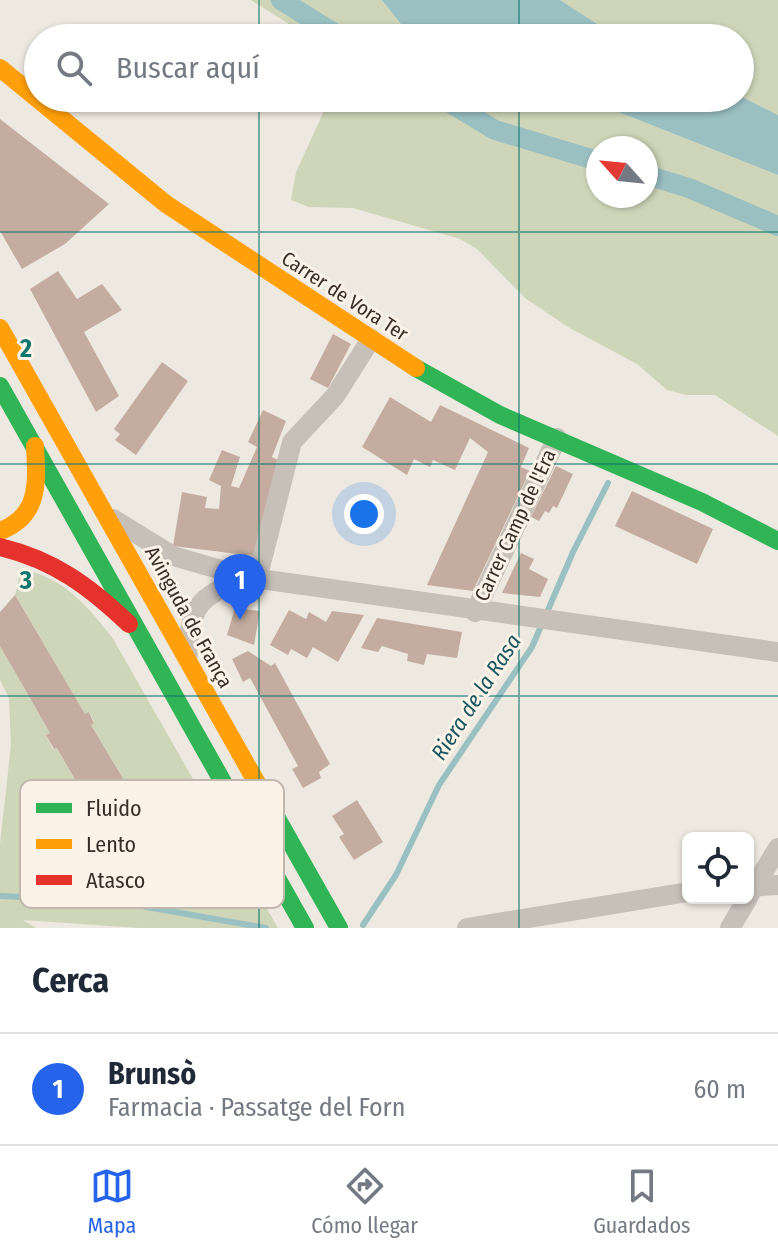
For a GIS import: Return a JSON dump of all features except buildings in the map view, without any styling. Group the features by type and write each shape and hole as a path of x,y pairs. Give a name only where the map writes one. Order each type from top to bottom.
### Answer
{"main road":[{"name":"Carrer de Vora Ter","path":"0,68 24,88"},
{"name":"Carrer de Vora Ter","path":"54,112 166,204 422,372 500,415 702,502 778,541"},
{"name":"Avinguda de França","path":"0,328 255,780"},
{"path":"0,386 220,780"},
{"path":"0,531 23,520 35,502 35,446"},
{"path":"0,547 39,555 63,566 134,629"},
{"name":"Avinguda de França","path":"284,831 339,928"},
{"path":"284,891 305,928"}],"street":[{"path":"252,578 292,442 335,396 371,339"},
{"name":"Carrer Camp de l'Era","path":"475,612 557,438"},
{"path":"107,515 173,556 252,578 475,612 778,652"},
{"path":"188,661 189,628 200,602 219,587 252,578"},
{"path":"754,886 778,848"},
{"path":"754,891 778,885"},
{"path":"467,928 682,893"},
{"path":"730,928 743,904"}],"green space":[{"path":"251,0 382,0 401,24 289,24"},
{"path":"560,0 778,0 778,115 754,103 754,24 597,24"},
{"path":"324,112 618,112 778,175 778,436 715,395 686,395 667,390 637,364 568,327 525,298 477,249 460,239 353,208 309,207 291,200 296,172"},
{"path":"21,569 50,579 83,603 112,637 194,780 124,780 91,725 94,722 90,713 85,714 15,595"},
{"path":"0,646 50,733 46,735 53,749 57,748 75,780 20,780 20,908 267,908 278,928 139,928 23,920 36,928 0,928 0,844 11,745 9,698 0,680"}],"water":[{"path":"382,0 560,0 597,24 401,24"},
{"path":"754,103 778,115 778,175 618,112 754,112"}],"waterway":[{"path":"281,0 320,24"},
{"path":"465,112 495,130 586,157"},
{"path":"658,179 689,188 778,226"},
{"name":"Riera de la Rasa","path":"363,925 396,875 439,785 532,647 573,552 608,483"},
{"name":"Riera de la Rasa","path":"0,896 20,897"},
{"name":"Riera de la Rasa","path":"153,908 266,928"}],"traffic: fast":[{"path":"416,368 500,415 702,502 778,541"},
{"path":"0,386 222,780"},
{"path":"284,831 339,928"},
{"path":"284,891 305,928"}],"traffic: slow":[{"path":"0,68 24,88"},
{"path":"54,112 166,204 416,368"},
{"path":"0,328 255,780"},
{"path":"0,531 23,517 29,507 35,485 35,446"}],"traffic: jam":[{"path":"0,547 37,559 70,576 129,624"}],"place":[{"name":"Brunsò","path":"240,620"}]}
